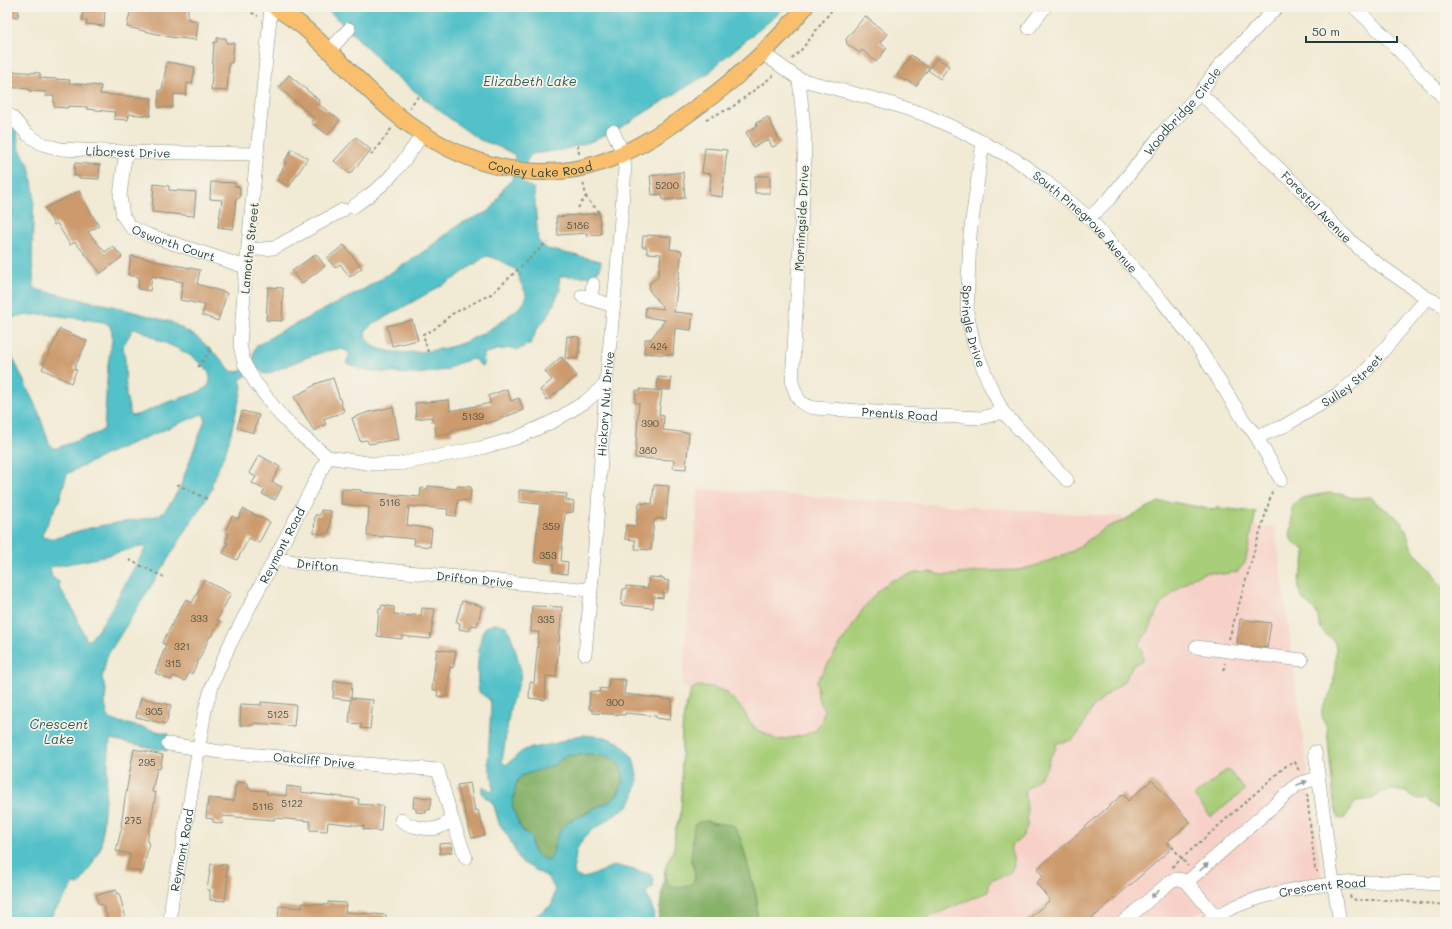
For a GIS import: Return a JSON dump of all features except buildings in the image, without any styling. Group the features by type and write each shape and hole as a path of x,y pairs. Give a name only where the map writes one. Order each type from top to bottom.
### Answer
{"main road":[{"name":"Cooley Lake Road","path":"275,7 300,25 370,91 407,122 423,133 449,148 477,161 509,169 531,172 556,172 581,168 602,162 622,154 670,127 706,101 764,54 805,7"}],"street":[{"name":"Lamothe Street","path":"271,7 240,345 244,363 255,382 281,416 296,431 328,457"},
{"path":"1029,28 1045,7"},
{"name":"Woodbridge Circle","path":"1089,218 1108,199 1165,130 1200,93 1220,66 1277,7"},
{"path":"1354,7 1445,99"},
{"path":"329,51 349,29"},
{"path":"764,54 799,79"},
{"name":"South Pinegrove Avenue","path":"799,79 886,102 923,114 960,130 1016,160 1089,218 1162,300 1195,342 1246,424 1255,434 1281,480"},
{"name":"Morningside Drive","path":"798,399 792,383 804,176 804,140 799,79"},
{"name":"Forestal Avenue","path":"1200,93 1293,182 1343,234 1371,258 1427,298 1445,306"},
{"name":"Libcrest Drive","path":"11,116 27,134 42,144 60,149 128,152 257,154"},
{"name":"Hickory Nut Drive","path":"585,654 606,384 625,168 622,154 613,131"},
{"path":"248,250 274,248 348,209 379,188 389,178 423,133"},
{"name":"Springle Drive","path":"983,142 970,235 967,312 974,344 989,383 1003,412 1067,480"},
{"name":"Osworth Court","path":"128,152 124,164 120,196 123,216 131,227 148,235 246,267"},
{"path":"592,284 587,297 614,306"},
{"name":"Sulley Street","path":"1255,434 1262,434 1284,426 1342,392 1367,370 1427,298"},
{"path":"328,457 373,464 399,464 481,448 516,438 554,421 585,402 606,384"},
{"name":"Prentis Road","path":"798,399 804,405 815,408 919,415 981,418 1003,412"},
{"name":"Reymont Road","path":"170,922 172,900 199,749 204,710 213,683 229,646 276,559 328,457"},
{"name":"Drifton","path":"276,559 308,564 360,568"},
{"name":"Drifton Drive","path":"360,568 590,590"},
{"path":"1196,647 1302,660"},
{"name":"Oakcliff Drive","path":"168,744 221,752 438,770 452,819"},
{"path":"1315,752 1331,870 1340,922"},
{"path":"1123,922 1171,881 1175,879 1190,879 1298,784 1318,778"},
{"path":"401,820 405,823 434,829 450,822 452,819 466,858"},
{"path":"1190,879 1211,920"},
{"name":"Crescent Road","path":"1211,920 1238,905 1282,891 1318,885 1348,882 1445,884"}],"path":[{"path":"241,7 270,22"},
{"path":"586,196 588,202 601,215"},
{"path":"428,352 422,334 433,330 452,314 493,293 547,242"},
{"path":"198,367 212,349"},
{"path":"1224,670 1230,633 1256,545 1276,482 1281,480"},
{"path":"177,484 209,500"},
{"path":"129,560 164,577"},
{"path":"1170,868 1286,766 1295,762 1306,792 1316,871 1331,870"},
{"path":"1168,842 1189,867 1190,879"},
{"path":"1348,882 1351,898 1356,900 1388,900 1445,905"}],"shaded area":[{"path":"699,489 1275,527 1322,878 1280,885 1241,896 1205,910 1184,922 920,922 682,684"}],"green space":[{"path":"1328,493 1341,494 1352,498 1371,497 1379,505 1394,515 1405,528 1414,552 1445,589 1445,807 1438,808 1426,799 1417,799 1405,792 1392,790 1382,792 1372,799 1356,801 1344,819 1338,818 1334,802 1327,728 1322,714 1322,709 1333,685 1336,647 1333,640 1324,633 1321,628 1316,612 1303,600 1300,594 1299,577 1304,562 1305,550 1294,543 1290,534 1293,505 1302,498"},
{"path":"1159,502 1172,502 1209,509 1218,508 1256,512 1245,563 1237,572 1222,574 1208,572 1193,577 1161,604 1148,632 1139,644 1139,647 1142,649 1143,660 1133,665 1124,681 1093,707 1078,734 1071,740 1057,743 1046,769 1037,781 1025,790 1028,821 1025,833 1018,841 1011,845 1014,861 1013,867 1009,874 991,880 988,883 989,888 987,892 924,919 922,922 757,922 757,899 741,840 734,826 706,821 691,859 695,873 694,882 687,887 682,888 676,888 668,884 665,878 665,869 674,847 675,830 680,817 682,802 683,719 692,689 698,686 713,687 726,692 743,710 755,728 777,740 805,735 816,730 822,720 824,710 818,697 817,681 865,606 881,588 890,581 915,573 930,572 941,575 953,575 983,571 1019,570 1041,564 1073,551 1105,528 1123,521"},
{"path":"586,754 605,755 616,761 620,766 623,777 620,789 612,800 573,819 551,859 547,860 540,858 533,849 532,841 519,825 512,806 516,784 521,776 554,765 566,756"},
{"path":"1228,769 1245,790 1211,817 1194,796"},
{"path":"706,821 734,826 741,840 757,899 757,922 658,922 665,871 667,881 673,887 680,888 688,886 694,882 695,873 691,859 694,825 699,822"}],"water":[{"path":"323,7 784,7 777,15 723,59 709,73 618,129 590,142 562,150 532,154 527,160 522,182 534,189 538,241 547,249 601,261 600,269 592,276 560,276 560,290 548,316 538,327 531,343 518,350 512,348 483,354 483,366 476,360 472,359 456,364 446,370 417,374 377,372 360,369 346,363 350,354 345,350 330,350 268,374 263,373 259,369 242,378 240,381 242,386 241,393 227,448 212,483 212,489 107,656 102,678 106,689 105,703 107,714 111,720 169,734 167,751 110,739 101,847 92,864 79,885 74,884 47,922 7,922 7,348 38,411 49,443 54,448 57,448 98,433 104,429 108,364 112,332 109,325 104,322 46,314 17,316 7,324 11,164 7,154 7,120 17,132 19,148 29,165 34,192 32,262 34,287 38,290 112,306 171,322 198,338 224,362 231,371 238,372 255,363 253,357 255,348 258,345 278,333 361,291 419,255 460,224 487,212 494,206 505,186 512,180 515,155 502,148 478,139 449,118 388,70 375,55","holes":["486,256 494,258 516,270 526,298 520,306 494,327 474,338 450,347 422,352 390,351 377,348 368,341 365,331 373,324 455,278","133,329 143,331 194,358 208,372 210,379 208,386 205,389 195,393 131,416 126,395 125,359 123,346","202,414 204,415 205,420 181,485 165,511 149,518 90,528 59,537 42,537 43,532 59,501 67,474 111,452","142,546 145,550 100,627 87,641 71,606 59,587 59,582 52,577 50,570 51,567 93,559"]},
{"path":"493,624 507,627 515,649 521,674 511,704 502,762 506,765 521,752 527,749 554,744 576,736 584,735 605,737 618,742 633,758 638,779 633,798 627,807 591,831 582,840 576,851 574,870 575,875 584,878 615,866 651,874 654,879 653,887 646,893 653,910 654,922 521,922 528,921 552,905 555,890 549,878 520,861 509,838 499,823 493,803 485,797 482,792 482,788 484,787 491,791 493,790 493,780 488,763 491,704 490,700 479,692 478,660 480,641 484,629","holes":["586,754 610,757 618,763 623,773 623,782 619,792 609,802 567,822 557,838 551,858 549,860 541,858 532,850 532,837 523,831 519,825 512,806 516,784 521,776 554,765 566,756"]}],"water label":[{"name":"Elizabeth Lake","path":"530,80"},
{"name":"Crescent Lake","path":"59,730"}]}
